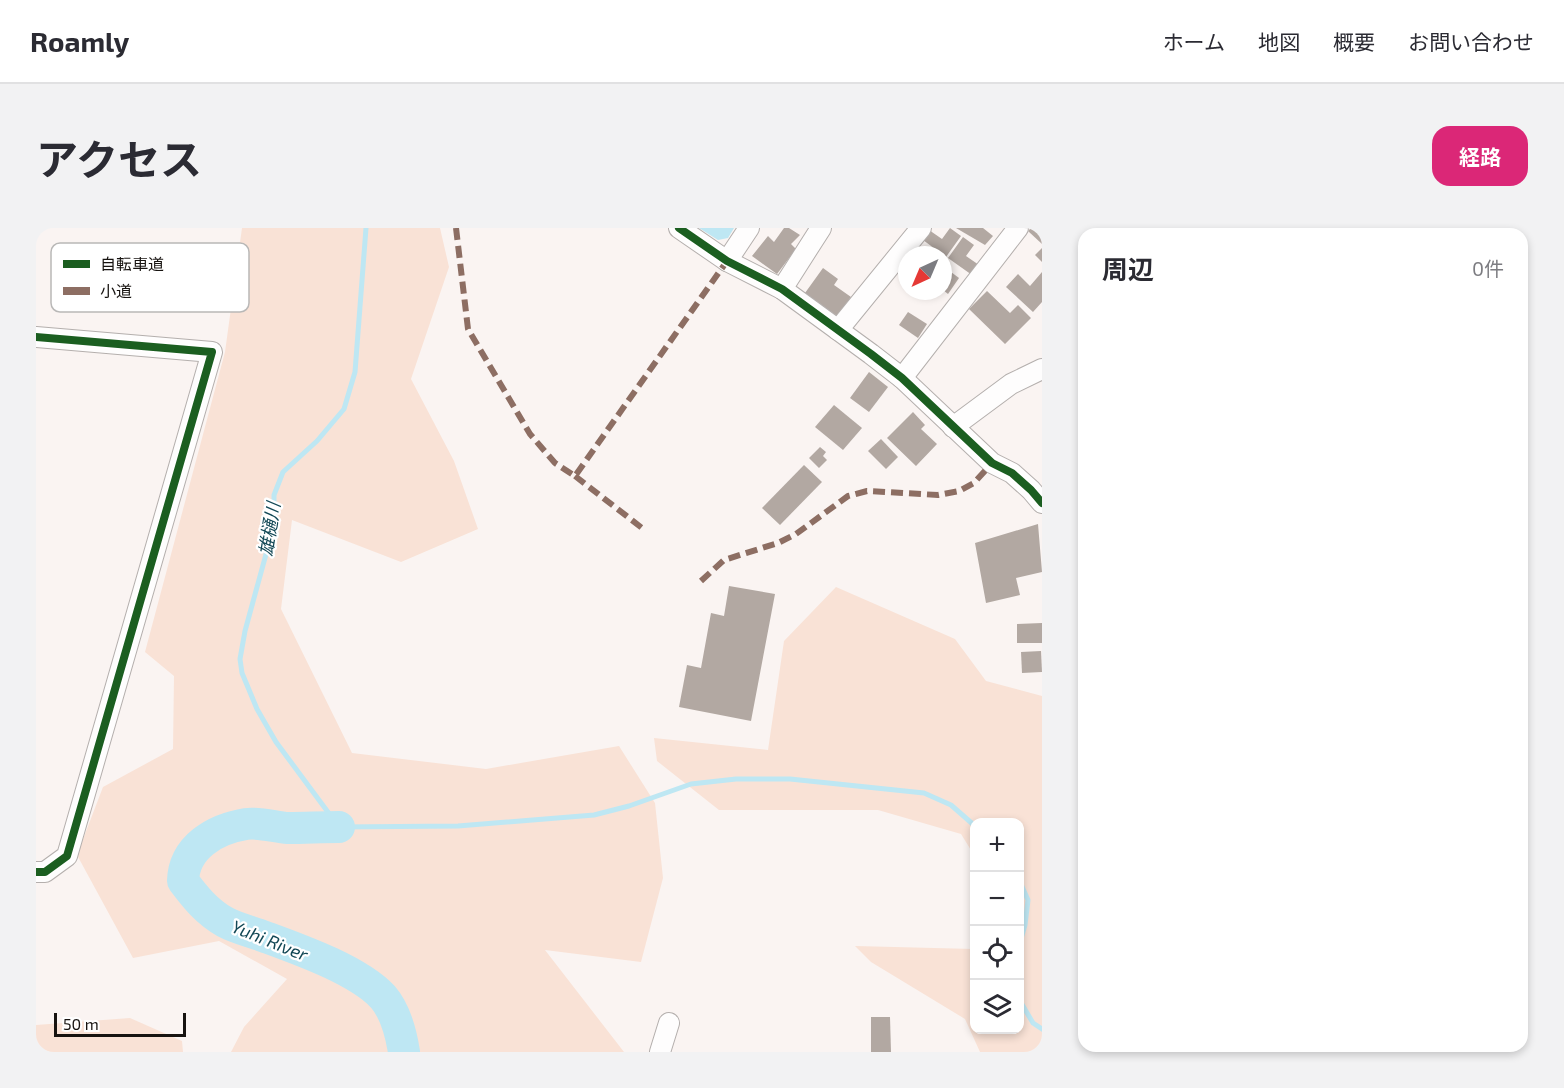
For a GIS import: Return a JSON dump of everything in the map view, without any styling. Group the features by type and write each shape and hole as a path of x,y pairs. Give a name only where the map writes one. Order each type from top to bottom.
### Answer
{"street":[{"path":"679,228 727,261 782,289 902,378 992,463 1018,479 1042,503"},
{"path":"727,261 749,228"},
{"path":"782,289 822,228"},
{"path":"838,330 921,228"},
{"path":"902,378 1018,228"},
{"path":"36,336 212,351 67,856 45,873 36,872"},
{"path":"953,427 1011,384 1042,369"},
{"path":"660,1052 669,1023"}],"shaded area":[{"path":"242,228 440,228 449,267 411,379 454,461 478,529 401,562 292,520 281,609 352,753 486,769 619,746 655,803 663,878 641,962 545,950 624,1052 231,1052 244,1027 287,979 219,941 133,958 77,855 103,787 173,749 174,676 145,652 225,352 230,312 249,312 249,243 240,243"},
{"path":"836,587 955,639 986,681 1042,696 1042,1052 980,1052 972,1034 1024,1034 1024,818 970,818 970,849 961,834 878,810 719,810 657,761 654,738 768,750 784,641"},
{"path":"855,946 970,949 970,1030 965,1019 871,962"},
{"path":"130,1018 182,1041 183,1052 36,1052 36,1025"}],"water":[{"path":"699,228 734,228 728,238 718,240"}],"building":[{"path":"784,228 789,228 800,235 791,244 796,249 777,274 752,256 768,236 774,242"},
{"path":"950,228 961,236 952,249 952,246 931,246 923,240 929,230 942,239"},
{"path":"956,228 983,228 993,236 985,245"},
{"path":"1031,228 1042,228 1042,244 1028,231"},
{"path":"963,237 974,245 966,256 979,265 972,275 952,261 952,252"},
{"path":"1042,248 1042,262 1035,255"},
{"path":"823,268 838,279 834,285 851,297 837,316 805,293"},
{"path":"1042,272 1042,302 1033,312 1006,287 1018,274 1030,286"},
{"path":"952,273 959,278 952,288"},
{"path":"987,291 1010,313 1018,305 1031,318 1005,344 969,309"},
{"path":"908,312 927,324 918,338 899,325"},
{"path":"869,372 888,387 869,412 850,398"},
{"path":"834,405 862,428 843,450 815,427"},
{"path":"913,412 925,425 921,429 937,444 916,466 887,438"},
{"path":"881,439 898,457 886,469 868,451"},
{"path":"820,447 826,452 823,456 827,460 819,468 809,458"},
{"path":"804,465 822,482 780,525 762,508"},
{"path":"1038,524 1042,572 1016,578 1020,595 986,603 975,543"},
{"path":"729,586 775,594 751,721 679,707 687,665 701,668 711,613 724,616"},
{"path":"1042,623 1042,643 1017,643 1017,624"},
{"path":"1041,651 1042,672 1022,673 1021,652"},
{"path":"871,1017 890,1017 891,1052 871,1052"}],"waterway":[{"name":"雄樋川","path":"366,228 355,372 344,409 317,441 283,472 274,495 274,525 245,631 240,659 242,673 257,709 276,742 339,827 458,826 594,815 629,806 691,784 736,779 790,779 924,793 951,805 970,822"},
{"name":"Yuhi River","path":"339,827 288,828 262,824 234,826 213,835 195,849 189,858 183,881 207,909 225,922 325,960 372,987 383,997 395,1016 404,1052"},
{"path":"1024,891 1028,900 1024,928"},
{"path":"1024,1008 1033,1023 1042,1029"}],"marked path":[{"path":"456,228 468,329 530,434 555,463 575,476 727,261"},
{"path":"701,581 724,560 778,543 796,534 848,496 867,491 938,495 959,491 974,483 992,463"},
{"path":"575,476 642,528"}],"cycle path":[{"path":"679,228 727,261 782,289 871,354 902,378 992,463 1012,473 1042,503"},
{"path":"36,337 212,352 67,856 45,872 36,872"}]}
